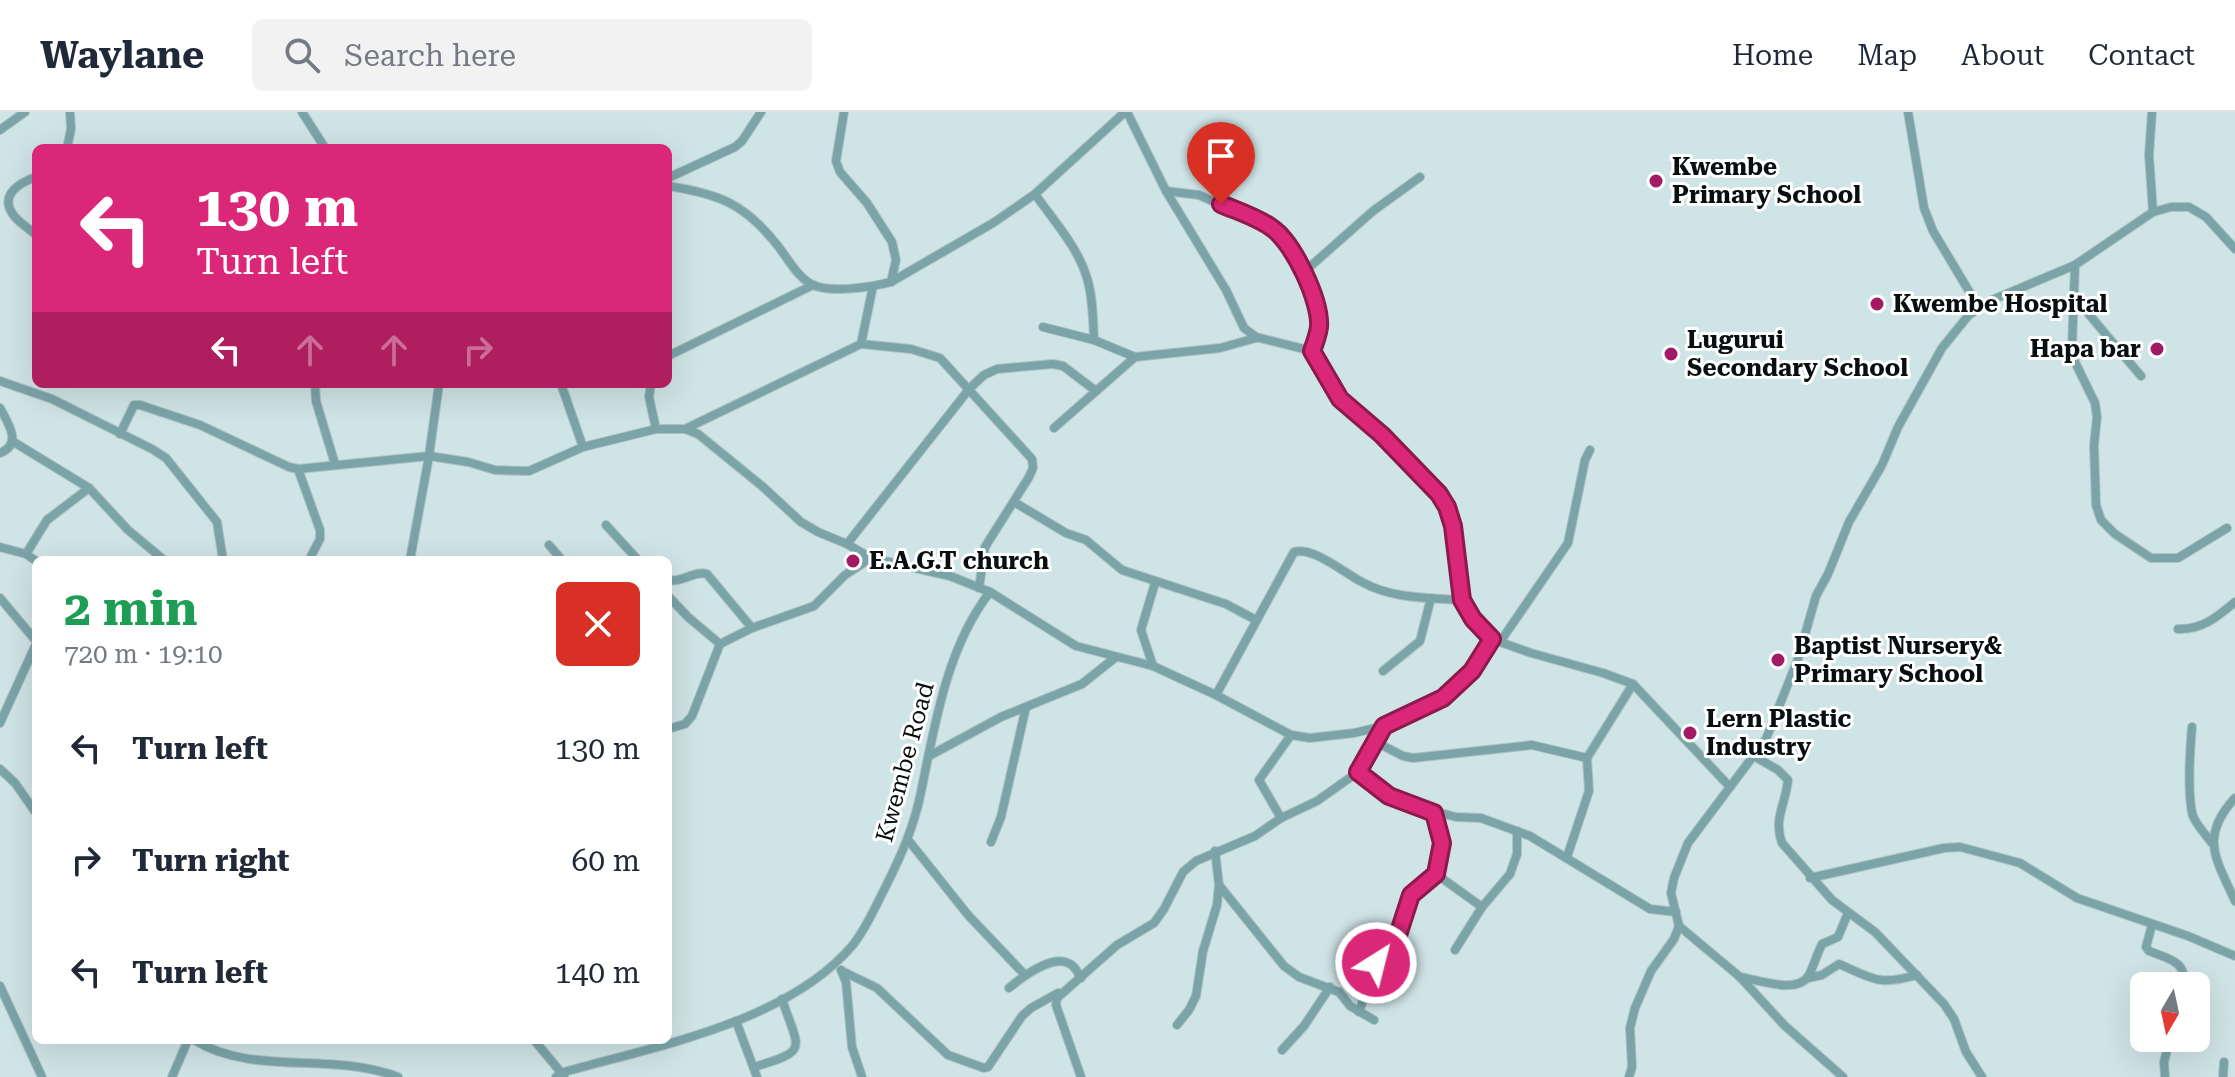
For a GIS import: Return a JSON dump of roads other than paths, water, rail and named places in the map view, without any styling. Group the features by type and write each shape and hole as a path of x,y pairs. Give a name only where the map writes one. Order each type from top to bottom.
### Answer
{"street":[{"path":"0,130 25,112"},
{"path":"68,144 70,112"},
{"path":"302,112 322,144"},
{"path":"672,176 735,147 761,112"},
{"path":"844,112 836,161 840,172 867,203 892,242 896,260 891,282"},
{"path":"672,187 724,198 743,210 764,228 802,277 813,285 841,288 873,286 891,282 993,223 1035,194 1126,112 1166,191 1226,290 1244,328 1256,337 1312,351 1340,399 1420,473 1447,507 1458,552 1462,600 1473,619 1496,640 1633,684 1730,787"},
{"path":"1908,112 1924,208 1933,231 1979,308"},
{"path":"2152,112 2149,155 2153,212"},
{"path":"1304,272 1373,211 1420,177"},
{"path":"32,178 16,186 9,201 14,216 32,232"},
{"path":"1166,191 1199,195 1274,229 1312,288 1319,327 1312,351"},
{"path":"1035,194 1084,270 1090,294 1094,340"},
{"path":"1629,1077 1632,1067 1630,1028 1635,1008 1651,971 1674,939 1679,926 1671,893 1688,843 1766,739 1798,659 1816,596 1849,522 1882,465 1929,369 1968,316 1979,308 2075,265 2153,212 2171,207 2189,207 2206,217 2235,249"},
{"path":"2075,265 2072,348 2075,362 2095,403 2096,505 2101,520 2115,534 2151,558 2178,558 2227,528"},
{"path":"672,354 813,285"},
{"path":"861,344 873,286"},
{"path":"2076,299 2141,376"},
{"path":"1043,327 1094,340 1135,357 1220,348 1256,337"},
{"path":"685,429 861,344 911,349 940,358 1032,459 1033,468 1029,477 985,547 979,588"},
{"path":"1054,428 1135,357"},
{"path":"847,544 970,388 984,375 997,369 1053,364 1063,366 1096,391"},
{"path":"0,381 52,399 152,449 174,468 217,522 222,556"},
{"path":"315,388 316,401 335,464"},
{"path":"411,556 438,388"},
{"path":"562,388 583,447"},
{"path":"650,388 649,397 656,429"},
{"path":"120,434 131,409 134,405 140,405 200,425 298,469 429,456 510,472 529,471 583,447 656,429 685,429 698,434 801,522 871,558 950,576 990,592 1065,641 1088,651 1153,666 1291,735 1325,738 1384,726 1443,698 1472,671 1568,543 1585,460 1590,450"},
{"path":"0,408 12,429 12,441 0,453"},
{"path":"12,441 89,488 128,530 159,556"},
{"path":"298,469 320,530 320,539 311,556"},
{"path":"26,554 47,520 89,488"},
{"path":"1014,502 1066,533 1086,540 1122,570 1226,604 1256,620"},
{"path":"606,525 634,556"},
{"path":"549,545 559,556"},
{"path":"0,547 32,558"},
{"path":"1216,695 1294,552 1309,551 1364,584 1384,592 1462,600"},
{"path":"672,728 685,724 692,716 720,644 752,628 814,606 845,575 871,558"},
{"path":"672,580 682,580 698,573 707,574 752,628"},
{"path":"1153,666 1141,630 1155,583"},
{"name":"Kwembe Road","path":"672,1041 757,1014 812,981 853,944 869,920 909,841 953,661 970,620 990,592"},
{"path":"0,598 32,637"},
{"path":"1383,671 1420,641 1431,598"},
{"path":"672,600 720,644"},
{"path":"2178,629 2191,630 2203,626 2235,602"},
{"path":"0,723 32,651"},
{"path":"929,756 1001,717 1082,684 1116,657"},
{"path":"1567,857 1589,791 1587,758 1633,684"},
{"path":"991,842 1011,780 1026,707"},
{"path":"1081,1077 1056,1005 1057,998 1117,945 1154,923 1183,872 1196,861 1255,836 1281,818 1317,801 1358,772 1384,726"},
{"path":"2192,727 2192,809 2196,822 2212,843 2235,901"},
{"path":"1281,818 1259,780 1291,735"},
{"path":"1374,741 1413,758 1532,745 1587,758"},
{"path":"1754,756 1788,780 1778,817 1778,834 1782,843 1810,878 1848,913 1875,932 1917,975 1954,1019 1966,1052 1982,1077"},
{"path":"0,769 15,783 32,807"},
{"path":"1358,772 1389,796 1434,813 1481,818 1517,831 1567,857 1650,909 1676,912"},
{"path":"2212,843 2217,821 2235,798"},
{"path":"1359,1012 1373,970 1398,935 1411,895 1436,874 1442,843 1434,813"},
{"path":"1455,950 1482,907 1510,874 1517,854 1517,831"},
{"path":"909,841 968,915 1025,975"},
{"path":"1810,878 1960,847 2020,863 2077,898 2235,956"},
{"path":"1177,1025 1196,996 1199,970 1217,905 1219,885 1215,851"},
{"path":"1436,874 1482,907"},
{"path":"1219,885 1284,966 1307,981 1339,992 1359,1012 1374,1020"},
{"path":"1740,977 1787,985 1801,984 1808,978 1822,944 1835,940 1848,913"},
{"path":"2152,925 2146,947 2180,964 2184,972"},
{"path":"1679,926 1740,977 1784,1025 1843,1077"},
{"path":"1009,988 1025,975 1062,962 1073,966 1081,978"},
{"path":"835,963 846,982 852,1047 862,1077"},
{"path":"1808,978 1822,975 1839,964 1861,975 1886,982 1917,975"},
{"path":"842,971 877,988 948,1055 984,1068 988,1067 1022,1016 1064,991"},
{"path":"0,986 42,1077"},
{"path":"1282,1050 1304,1026 1330,987"},
{"path":"754,1067 789,1056 795,1051 797,1042 782,999"},
{"path":"736,1021 757,1077"},
{"path":"172,1077 186,1044"},
{"path":"199,1044 215,1056 245,1069"},
{"path":"537,1044 560,1076"},
{"name":"Kwembe Road","path":"560,1076 662,1044"},
{"path":"2165,1077 2166,1052"},
{"path":"2223,1077 2224,1062"},
{"path":"294,1073 367,1071 386,1072 398,1077"}],"place":[{"name":"Kwembe Primary School","path":"1656,181"},
{"name":"Kwembe Hospital","path":"1877,304"},
{"name":"Hapa bar","path":"2157,349"},
{"name":"Lugurui Secondary School","path":"1671,354"},
{"name":"E.A.G.T church","path":"853,561"},
{"name":"Baptist Nursery& Primary School","path":"1778,660"},
{"name":"Lern Plastic Industry","path":"1690,733"}]}
